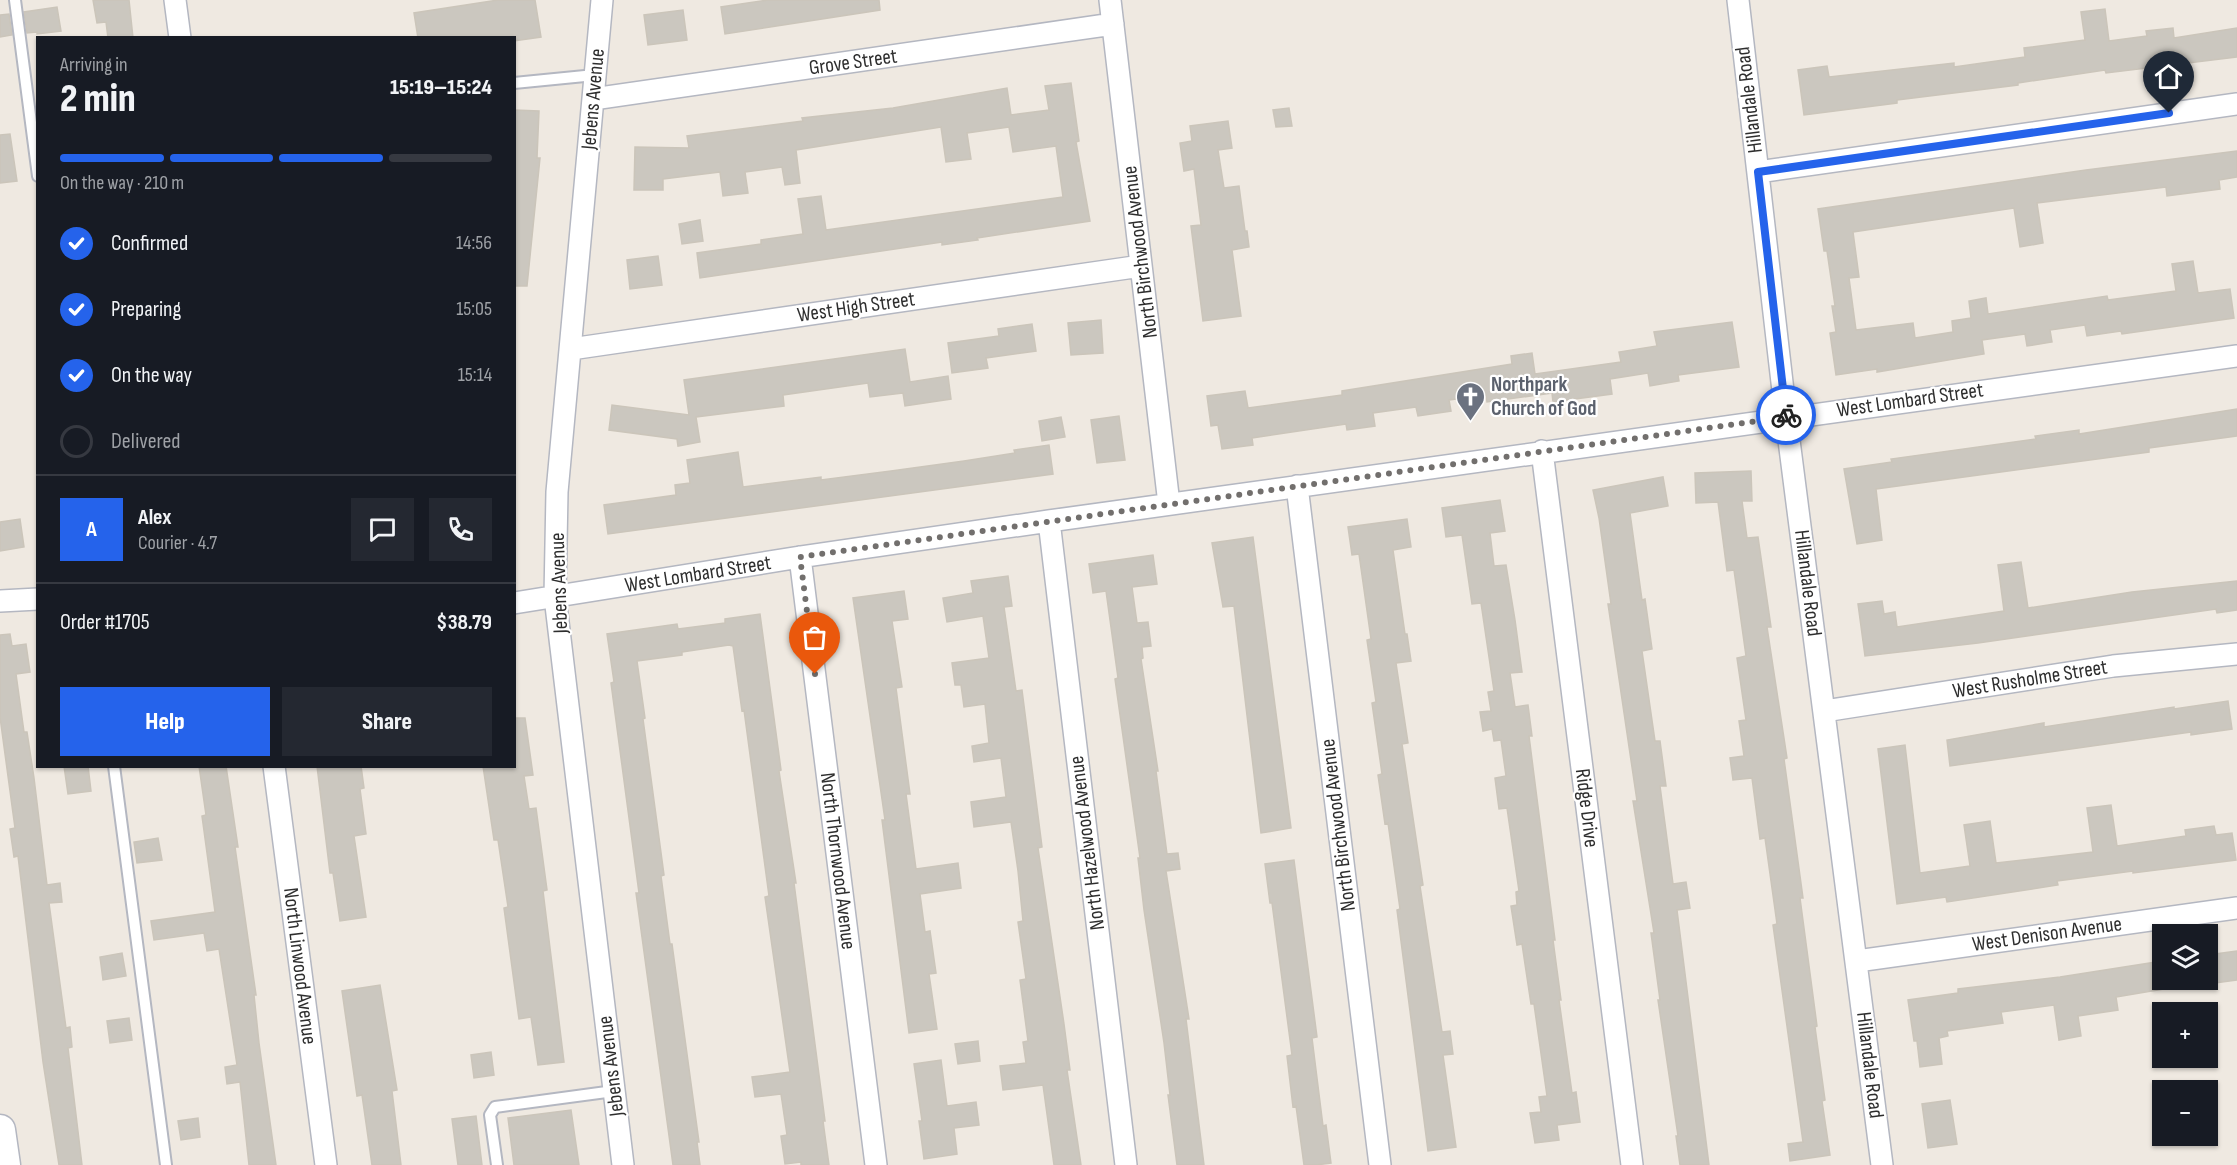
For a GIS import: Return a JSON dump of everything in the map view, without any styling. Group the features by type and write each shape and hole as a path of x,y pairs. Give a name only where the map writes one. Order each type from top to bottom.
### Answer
{"street":[{"path":"175,0 180,36"},
{"name":"Jebens Avenue","path":"602,0 557,492 555,597 623,1165"},
{"name":"North Birchwood Avenue","path":"1110,0 1169,504"},
{"name":"Hillandale Road","path":"1738,0 1786,417 1882,1165"},
{"name":"Grove Street","path":"593,99 1113,24"},
{"path":"1758,172 2237,104"},
{"name":"West High Street","path":"571,349 1141,266"},
{"name":"West Lombard Street","path":"516,603 800,557 1049,521 2237,356"},
{"name":"Ridge Drive","path":"1542,451 1632,1165"},
{"name":"North Birchwood Avenue","path":"1297,486 1380,1165"},
{"name":"North Hazelwood Avenue","path":"1049,521 1126,1165"},
{"name":"North Thornwood Avenue","path":"800,557 876,1165"},
{"path":"0,601 36,599"},
{"name":"West Rusholme Street","path":"1824,711 2113,666 2237,654"},
{"name":"North Linwood Avenue","path":"274,768 326,1165"},
{"name":"West Denison Avenue","path":"1857,961 2237,908"},
{"path":"0,1130 4,1165"}],"lane":[{"path":"15,0 36,161"},
{"path":"516,83 595,75"},
{"path":"114,768 166,1165"},
{"path":"497,1165 490,1115 495,1107 614,1091"}],"building":[{"path":"93,0 129,0 133,36 108,36 106,22 97,23"},
{"path":"498,0 535,0 541,37 516,41 516,36 418,36 414,13"},
{"path":"768,0 879,0 880,10 725,34 721,7"},
{"path":"57,7 61,31 27,33 24,12"},
{"path":"2105,9 2109,41 2147,36 2146,31 2173,28 2174,38 2237,28 2237,57 2106,73 2105,70 2018,83 2018,85 1897,100 1897,103 1804,115 1798,70 1827,66 1829,77 1954,63 1954,67 2025,57 2024,48 2085,40 2081,12"},
{"path":"683,10 687,40 648,45 644,15"},
{"path":"9,14 12,35 0,37 0,15"},
{"path":"1071,83 1079,141 1076,142 1090,221 977,238 978,240 942,245 942,242 700,278 697,253 761,244 761,240 803,234 798,199 821,196 826,230 1063,197 1056,146 1013,152 1009,127 967,133 971,159 946,162 941,127 796,150 800,183 785,185 782,167 745,172 748,193 723,196 720,172 663,179 663,190 634,190 635,147 689,148 687,136 803,121 802,118 893,108 1007,88 1011,115 1049,110 1045,86"},
{"path":"1289,108 1292,126 1276,127 1273,110"},
{"path":"516,110 539,111 537,158 540,158 527,286 516,286"},
{"path":"1228,121 1232,148 1218,150 1224,188 1239,186 1249,247 1232,250 1241,316 1203,321 1191,226 1201,225 1194,169 1184,171 1180,143 1192,141 1190,126"},
{"path":"10,134 17,181 0,183 0,135"},
{"path":"2237,151 2237,177 2219,180 2220,189 2167,196 2166,187 2037,203 2043,243 2020,247 2014,208 1853,232 1859,277 1849,278 1856,330 1913,323 1915,338 1953,332 1952,321 1971,318 1969,301 1986,298 1988,314 2107,296 2108,300 2176,291 2172,264 2193,261 2198,293 2230,289 2234,318 2122,334 2121,331 2087,336 2085,325 2050,330 2052,342 2027,346 2025,334 1982,340 1984,354 1877,372 1877,369 1836,375 1830,333 1836,332 1832,306 1835,306 1818,209 2086,170"},
{"path":"700,220 703,241 682,244 679,224"},
{"path":"658,256 662,285 630,289 627,260"},
{"path":"1101,320 1103,353 1071,355 1068,323"},
{"path":"1732,322 1739,367 1678,375 1679,381 1650,386 1648,373 1610,379 1612,394 1553,402 1552,393 1487,402 1486,395 1449,400 1451,411 1418,416 1416,407 1373,413 1375,426 1347,430 1346,424 1252,438 1253,445 1222,449 1218,425 1211,426 1207,396 1245,391 1248,408 1342,395 1342,391 1512,364 1511,356 1532,353 1535,374 1621,362 1619,352 1657,346 1654,332"},
{"path":"1032,324 1036,351 986,358 988,368 952,373 948,343 999,336 998,329"},
{"path":"905,349 910,382 948,376 951,399 905,406 903,393 870,397 868,383 783,395 784,406 696,417 700,442 678,446 677,439 609,430 612,405 689,415 684,380"},
{"path":"2237,409 2237,436 2149,448 2149,452 1876,489 1882,540 1857,544 1844,469 1892,462 1891,459 2036,439 2035,436 2079,430 2079,434"},
{"path":"1119,416 1125,460 1097,463 1091,420"},
{"path":"1061,417 1065,437 1042,441 1039,421"},
{"path":"1049,445 1053,474 608,534 604,505 676,495 675,485 690,483 687,460 738,452 743,487 821,477 821,480 964,461"},
{"path":"1751,471 1752,501 1742,501 1747,538 1758,537 1771,627 1767,627 1787,758 1784,759 1803,898 1800,898 1817,1026 1815,1027 1825,1100 1822,1101 1830,1155 1790,1161 1788,1144 1803,1142 1773,925 1777,924 1765,838 1760,839 1752,778 1733,780 1730,758 1744,756 1739,721 1746,720 1737,658 1746,656 1734,570 1727,571 1718,502 1696,503 1695,473"},
{"path":"1663,477 1668,506 1630,513 1642,600 1645,599 1652,649 1642,651 1655,741 1660,741 1666,786 1660,786 1673,884 1686,882 1690,908 1677,910 1709,1165 1680,1165 1676,1136 1678,1136 1658,1000 1660,1000 1651,933 1654,933 1633,801 1637,801 1608,604 1611,604 1599,518 1593,490"},
{"path":"1500,500 1505,531 1490,533 1494,566 1506,565 1515,620 1522,672 1510,673 1515,707 1528,705 1532,736 1529,736 1555,940 1553,940 1561,1000 1559,1000 1572,1093 1576,1092 1580,1122 1557,1125 1559,1140 1535,1143 1530,1113 1541,1112 1539,1097 1547,1096 1534,1004 1531,1004 1522,944 1517,945 1511,906 1517,905 1516,892 1519,891 1507,808 1499,809 1495,778 1506,776 1501,740 1494,741 1492,729 1483,731 1480,712 1491,711 1488,692 1494,691 1481,603 1472,604 1462,535 1446,537 1442,508"},
{"path":"20,519 24,547 0,551 0,522"},
{"path":"1407,519 1411,547 1393,550 1411,661 1396,663 1408,743 1402,744 1442,1032 1450,1031 1453,1054 1443,1055 1456,1147 1428,1151 1397,910 1400,909 1388,823 1385,824 1378,775 1382,774 1372,703 1376,702 1367,640 1371,639 1359,554 1352,555 1348,527"},
{"path":"1253,537 1291,828 1261,833 1234,606 1223,607 1212,543"},
{"path":"1153,555 1157,584 1132,587 1137,623 1148,622 1151,646 1142,647 1143,658 1141,659 1158,771 1156,771 1167,854 1178,853 1180,869 1166,871 1189,1019 1186,1019 1204,1165 1177,1165 1164,1043 1144,910 1138,858 1140,858 1115,679 1118,678 1106,591 1093,593 1089,564"},
{"path":"2021,562 2028,608 2132,592 2237,581 2237,610 2217,613 2216,609 1978,643 1865,656 1858,604 1882,601 1884,614 1895,612 1897,627 2004,611 1998,565"},
{"path":"1008,576 1012,606 1004,607 1016,691 1022,690 1042,847 1038,848 1064,1024 1070,1070 1067,1070 1081,1165 1054,1165 1043,1085 1003,1090 1000,1066 1026,1063 1023,1042 1028,1041 1020,980 1026,979 1018,922 1023,921 1018,871 1011,822 974,827 971,802 1006,797 1001,758 974,762 972,746 989,743 985,704 964,707 961,685 955,685 952,663 989,658 983,616 947,622 943,598 973,593 971,581"},
{"path":"904,591 908,619 892,621 902,687 896,688 910,794 906,794 916,869 958,863 961,888 920,894 925,932 930,931 936,973 929,974 937,1029 909,1033 882,820 885,820 853,598"},
{"path":"760,614 781,770 779,771 796,883 794,883 829,1165 801,1165 801,1162 785,1164 781,1136 787,1135 781,1094 755,1097 752,1077 790,1072 765,897 769,896 744,710 742,711 733,646 729,645 637,661 664,875 661,876 699,1142 697,1142 700,1165 673,1165 636,893 639,893 611,683 614,682 607,634 677,624 678,629 725,623 725,619"},
{"path":"10,634 12,646 26,644 30,672 16,674 24,732 27,732 34,778 47,885 60,883 62,902 49,903 66,1028 70,1027 72,1047 68,1048 82,1165 59,1165 43,1062 18,856 14,857 10,829 15,828 0,717 0,635"},
{"path":"2228,701 2232,729 2191,735 2191,732 1950,766 1947,740 2044,723 2044,727"},
{"path":"516,718 525,718 533,775 524,776 529,809 536,808 547,890 543,891 564,1062 538,1065 531,1017 519,1019 504,908 508,907 498,840 494,840 483,768 516,768"},
{"path":"1905,745 1920,873 1970,866 1964,825 1990,821 1996,863 2093,852 2087,808 2111,805 2117,846 2186,836 2185,830 2214,826 2216,835 2232,833 2236,860 2057,881 2058,885 1947,902 1946,897 1897,904 1878,749"},
{"path":"64,768 88,768 91,791 68,794"},
{"path":"199,768 226,768 276,1165 249,1165 240,1082 227,1084 225,1067 237,1065 219,949 207,951 204,933 154,940 151,921 215,912 202,816 206,815"},
{"path":"317,768 361,768 364,788 360,789 366,834 354,836 366,917 340,921 333,873 330,873"},
{"path":"158,838 162,860 137,863 134,842"},
{"path":"1294,860 1317,1037 1312,1038 1323,1126 1326,1125 1331,1163 1316,1165 1304,1165 1296,1106 1293,1107 1287,1056 1292,1055 1265,864"},
{"path":"2237,951 2237,980 2218,983 2218,954"},
{"path":"122,953 126,976 103,980 100,957"},
{"path":"2152,963 2152,990 2157,990 2116,997 2118,1010 2078,1016 2081,1036 2059,1040 2054,1005 2001,1012 2003,1023 1947,1031 1948,1036 1939,1038 1942,1064 1920,1067 1908,1000 1958,993 1958,989 2060,977"},
{"path":"380,985 397,1090 392,1091 401,1165 372,1165 362,1095 357,1096 342,991"},
{"path":"129,1018 132,1040 110,1043 107,1021"},
{"path":"978,1041 980,1061 958,1064 955,1044"},
{"path":"491,1052 494,1075 474,1078 471,1055"},
{"path":"941,1060 947,1106 976,1102 979,1125 954,1128 957,1154 924,1159 919,1121 922,1121 914,1064"},
{"path":"1950,1100 1957,1144 1928,1148 1922,1104"},
{"path":"571,1110 579,1165 514,1165 508,1118"},
{"path":"476,1116 482,1165 458,1165 452,1119"},
{"path":"198,1118 200,1137 181,1140 178,1121"}],"way so far":[{"path":"815,674 800,557 1786,417 1786,415"}],"place":[{"name":"Northpark Church of God","path":"1470,422"}],"route":[{"path":"1786,415 1758,172 2169,113"}]}
